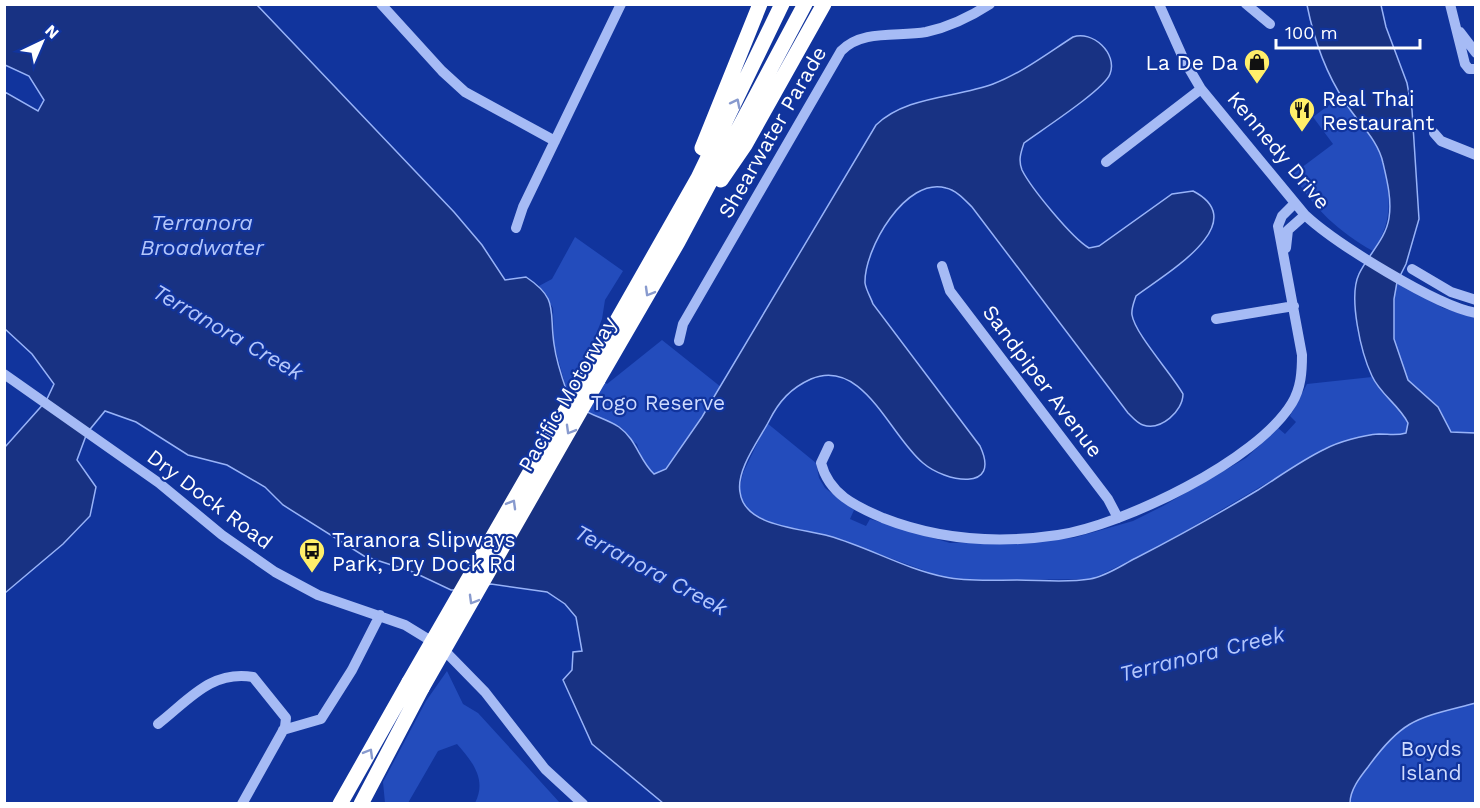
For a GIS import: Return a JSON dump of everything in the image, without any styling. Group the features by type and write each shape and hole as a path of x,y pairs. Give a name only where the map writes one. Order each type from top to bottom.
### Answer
{"highway":[{"path":"592,377 709,134 760,4"},
{"name":"Pacific Motorway","path":"340,804 415,685 592,377 698,178 782,4"},
{"name":"Pacific Motorway","path":"592,377 678,242 806,4"},
{"path":"678,242 745,145 824,4"},
{"name":"Pacific Motorway","path":"361,804 415,685"}],"street":[{"path":"381,4 465,92 555,141"},
{"path":"516,228 621,4"},
{"name":"Shearwater Parade","path":"679,341 683,324 837,58 847,46 860,38 902,35 938,28 967,18 990,4"},
{"name":"Kennedy Drive","path":"1159,4 1184,60 1201,89 1305,215 1363,256 1443,302 1476,312"},
{"path":"1246,4 1270,24"},
{"path":"1450,4 1465,63 1469,69 1476,69"},
{"path":"1455,20 1476,53"},
{"path":"1106,162 1201,89"},
{"path":"1434,133 1442,141 1476,155"},
{"path":"830,446 820,463 824,476 834,490 869,512 923,531 968,539 1026,538 1087,529 1156,502 1231,460 1278,422 1293,401 1302,374 1302,355 1278,226 1282,216 1295,203"},
{"path":"1289,279 1286,233 1305,215"},
{"name":"Sandpiper Avenue","path":"942,266 950,291 1108,500 1118,518"},
{"path":"1412,270 1451,292 1476,300"},
{"path":"1216,319 1294,306"},
{"name":"Dry Dock Road","path":"4,374 159,483 222,535 275,572 318,595 380,615 423,634 456,660 485,692 538,761 583,804"},
{"path":"283,730 321,719 352,670 380,615"},
{"path":"158,724 216,679 238,675 253,677 286,718 283,730 242,804"}],"green space":[{"path":"1341,96 1375,142 1386,176 1388,215 1383,233 1373,251 1349,236 1328,218 1309,198 1293,174 1333,144 1313,117"},
{"name":"Togo Reserve","path":"575,237 623,271 605,300 602,319 582,371 607,384 662,340 721,387 666,469 654,474 644,465 637,444 585,412 568,395 554,344 553,308 539,286 552,279"},
{"path":"1397,282 1443,308 1475,318 1475,433 1451,432 1438,407 1408,380 1393,339 1394,299"},
{"path":"1372,377 1408,423 1406,433 1397,436 1376,434 1326,448 1160,546 1092,579 945,578 832,537 765,522 744,508 739,491 743,473 767,423 816,463 819,478 825,488 854,510 850,519 866,526 870,519 950,543 1073,538 1133,521 1246,458 1278,428 1285,434 1296,422 1290,416 1307,384"},
{"path":"447,671 463,704 478,713 560,803 475,803 480,787 479,779 473,765 457,744 438,751 408,803 385,803 383,782 426,701"},
{"name":"Boyds Island","path":"1475,703 1475,803 1350,803 1351,793 1359,779 1392,738 1403,729 1426,717"}],"water":[{"path":"5,5 257,5 454,212 482,245 505,280 526,277 544,292 551,306 558,362 571,399 576,405 625,432 654,474 666,469 702,417 876,125 888,115 916,103 993,84 1014,74 1073,37 1088,37 1095,40 1107,51 1110,58 1110,74 1084,100 1024,143 1020,163 1027,178 1052,212 1089,248 1099,246 1172,194 1193,191 1209,204 1214,218 1209,233 1198,248 1165,276 1136,296 1132,308 1132,315 1140,333 1183,394 1175,413 1157,425 1143,425 1135,420 972,207 953,191 931,187 916,193 890,218 872,252 865,283 873,304 980,446 985,461 983,471 977,477 968,479 944,475 933,470 911,451 861,389 846,379 829,375 811,379 781,401 749,455 741,474 740,483 744,504 752,513 763,519 790,528 829,536 930,573 954,579 1063,581 1102,576 1213,517 1330,446 1366,436 1406,433 1408,423 1375,382 1368,366 1360,340 1355,310 1356,284 1359,274 1381,240 1389,218 1385,170 1377,146 1345,102 1326,67 1313,31 1307,5 1381,5 1386,27 1407,83 1412,110 1419,219 1406,264 1397,282 1394,299 1394,339 1408,380 1438,407 1451,432 1475,433 1476,703 1440,712 1403,729 1392,738 1362,775 1350,798 1350,803 663,803 592,744 563,680 572,670 573,652 582,651 576,617 565,604 547,592 491,584 467,590 451,590 413,572 364,556 283,505 265,487 227,465 188,455 136,422 105,411 87,433 77,460 96,487 90,516 63,544 5,593 5,447 46,401 54,384 32,354 5,329 5,92 38,111 44,100 29,76 5,65"}],"place":[{"name":"La De Da","path":"1257,85"},
{"name":"Real Thai Restaurant","path":"1302,133"},
{"name":"Taranora Slipways Park, Dry Dock Rd","path":"312,574"}],"water label":[{"name":"Terranora Broadwater","path":"202,234"},
{"name":"Terranora Creek","path":"228,332"},
{"name":"Terranora Creek","path":"651,570"},
{"name":"Terranora Creek","path":"1202,654"}]}
